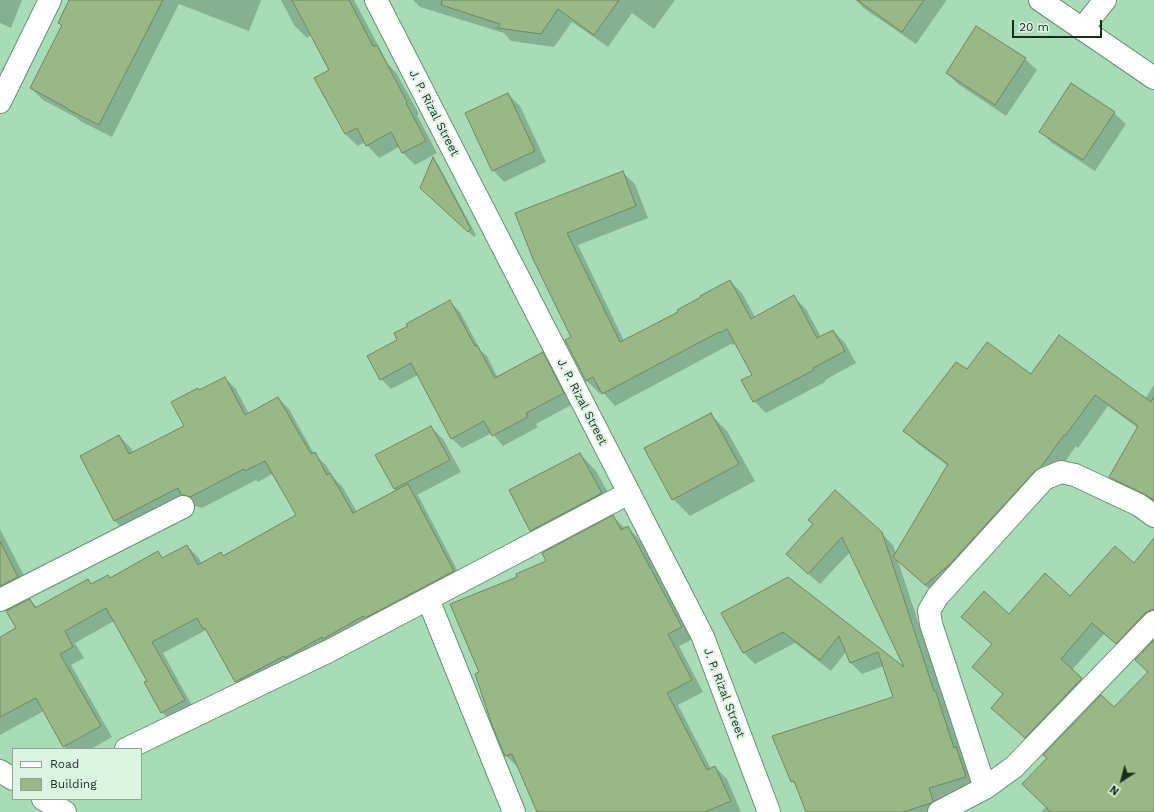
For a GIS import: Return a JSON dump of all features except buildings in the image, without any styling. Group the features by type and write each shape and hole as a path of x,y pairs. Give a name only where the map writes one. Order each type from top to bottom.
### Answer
{"street":[{"path":"0,102 50,0"},
{"name":"J. P. Rizal Street","path":"376,0 703,637 769,812"},
{"path":"1040,0 1154,78"},
{"path":"1082,29 1105,0"},
{"path":"985,788 931,624 929,611 937,596 1044,478 1061,472 1075,475 1139,505 1154,516"},
{"path":"128,748 329,651 629,493"},
{"path":"0,600 183,507"},
{"path":"428,599 514,812"},
{"path":"939,812 985,788 1014,766 1154,622"},
{"path":"0,771 12,778"},
{"path":"46,800 65,812"}]}
